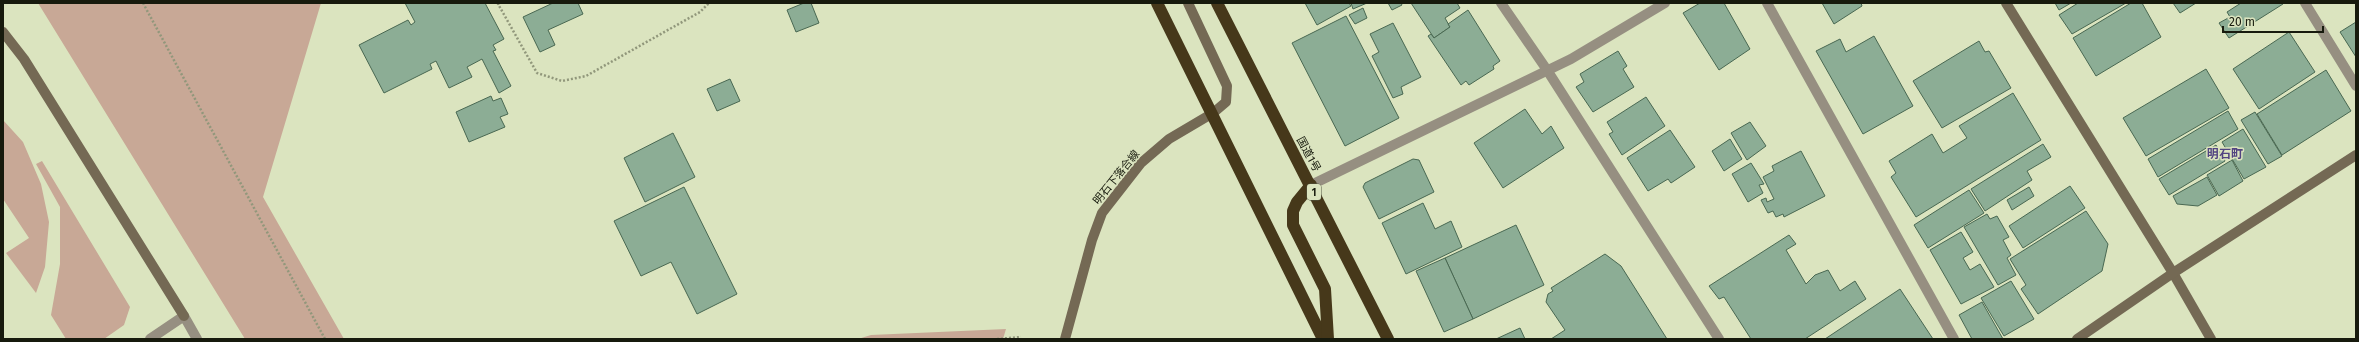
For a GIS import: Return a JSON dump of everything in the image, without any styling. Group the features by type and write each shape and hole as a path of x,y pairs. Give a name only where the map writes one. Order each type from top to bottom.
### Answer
{"highway":[{"path":"1157,3 1213,113 1323,339"},
{"name":"国道1号","path":"1217,3 1311,185 1388,339"},
{"path":"1311,185 1297,202 1293,211 1293,225 1325,290 1328,339"}],"street":[{"name":"明石下落合線","path":"1065,339 1092,240 1102,213 1141,163 1169,139 1213,113 1226,102 1227,86 1188,3"},
{"path":"1501,3 1547,70 1719,339"},
{"path":"1311,185 1547,70 1571,60 1665,3"},
{"path":"1767,3 1954,339"},
{"path":"2006,3 2173,273 2211,339"},
{"path":"2305,3 2356,86"},
{"path":"3,32 24,59 197,339"},
{"path":"2077,339 2173,273 2356,154"},
{"path":"150,339 184,316"}],"path":[{"path":"143,3 325,339"},
{"path":"499,3 498,4 537,73 562,81 586,76 700,12 709,3"},
{"path":"997,339 1021,337"}],"shaded area":[{"path":"38,3 321,3 263,197 344,339 245,339"},
{"path":"3,120 23,142 41,184 49,222 45,267 36,293 6,253 29,238 3,199"},
{"path":"42,161 130,307 124,325 104,339 66,339 51,315 60,264 60,207 36,164"},
{"path":"1006,329 1003,339 858,339 871,335"}],"building":[{"path":"405,3 485,3 504,39 493,45 496,50 493,51 511,86 499,93 482,59 467,67 472,77 449,88 436,61 430,64 432,69 384,93 359,45 408,20 411,25 415,22"},
{"path":"553,3 578,3 583,14 548,30 555,45 540,52 523,17"},
{"path":"804,3 811,3 819,23 796,32 787,10"},
{"path":"1305,3 1349,3 1351,6 1317,25"},
{"path":"1351,3 1367,3 1353,9"},
{"path":"1388,3 1401,3 1402,5 1392,10"},
{"path":"1411,3 1457,3 1460,8 1445,18 1450,27 1434,38"},
{"path":"1700,3 1724,3 1750,49 1719,70 1683,13"},
{"path":"1822,3 1861,3 1862,6 1834,24"},
{"path":"2055,3 2071,3 2059,10"},
{"path":"2078,3 2126,3 2072,34 2059,15"},
{"path":"2131,3 2142,3 2161,37 2096,76 2073,38"},
{"path":"2173,3 2196,3 2180,13"},
{"path":"2241,3 2283,4 2229,38 2219,23 2230,17 2227,12"},
{"path":"1363,8 1367,18 1355,24 1349,15"},
{"path":"1468,10 1500,61 1493,66 1494,69 1469,85 1466,81 1461,85 1428,36 1431,34 1434,38 1450,27 1448,24"},
{"path":"1346,16 1399,118 1345,146 1292,43"},
{"path":"2356,22 2356,57 2340,32"},
{"path":"1393,23 1421,77 1401,87 1403,94 1393,98 1372,56 1379,52 1370,34"},
{"path":"2289,32 2315,72 2259,109 2233,69"},
{"path":"1874,36 1913,106 1863,134 1816,51 1840,39 1846,52"},
{"path":"1979,41 1985,52 1989,51 2011,88 1942,128 1913,81"},
{"path":"1618,51 1627,66 1623,69 1634,87 1593,112 1576,87 1584,82 1580,74"},
{"path":"2206,69 2229,108 2146,156 2123,118"},
{"path":"2326,70 2351,111 2282,155 2257,114"},
{"path":"730,79 740,101 717,111 707,89"},
{"path":"2013,93 2041,140 1916,217 1891,177 1896,173 1889,161 1932,134 1943,153 1967,138 1959,126"},
{"path":"491,96 493,101 501,98 508,114 500,117 505,127 469,142 456,112"},
{"path":"1646,97 1665,126 1622,155 1609,134 1613,132 1607,122"},
{"path":"1525,109 1542,134 1551,126 1564,148 1503,188 1474,143"},
{"path":"2228,111 2238,129 2158,177 2148,159"},
{"path":"2255,112 2282,156 2268,164 2241,120"},
{"path":"1750,122 1766,146 1747,160 1731,133"},
{"path":"2243,129 2266,167 2244,179 2222,142"},
{"path":"1670,130 1695,167 1671,183 1668,179 1648,191 1627,158"},
{"path":"673,133 695,177 645,202 624,158"},
{"path":"1730,139 1742,159 1724,171 1712,151"},
{"path":"2043,144 2051,157 2027,171 2032,180 1985,211 1971,189"},
{"path":"2216,145 2225,161 2169,195 2159,179"},
{"path":"1801,151 1825,196 1784,217 1783,214 1776,217 1773,211 1768,213 1761,200 1766,198 1767,202 1774,199 1763,177 1774,171 1772,166"},
{"path":"1413,159 1419,160 1434,192 1379,219 1363,187 1365,183"},
{"path":"2232,160 2243,181 2219,196 2207,175"},
{"path":"1751,163 1764,184 1759,185 1763,193 1748,202 1732,174"},
{"path":"2207,177 2217,195 2198,206 2177,204 2173,196"},
{"path":"2070,186 2085,208 2023,248 2009,226"},
{"path":"684,187 737,294 697,314 671,262 641,276 614,221"},
{"path":"2029,187 2034,196 2012,210 2007,200"},
{"path":"1969,190 1984,213 1928,248 1914,225"},
{"path":"1423,203 1435,229 1451,221 1462,247 1406,274 1382,223"},
{"path":"2086,211 2108,244 2102,271 2038,314 2021,289 2026,285 2010,259"},
{"path":"1987,214 1990,219 1997,216 2009,237 2003,240 2011,255 2007,258 2016,275 1998,285 1964,227"},
{"path":"1516,225 1544,285 1473,319 1445,258"},
{"path":"1961,232 1973,252 1963,258 1970,270 1980,264 1994,287 1961,304 1930,250"},
{"path":"1789,235 1796,244 1786,250 1806,284 1815,275 1828,270 1840,291 1855,281 1866,299 1805,339 1751,339 1724,297 1719,299 1709,286"},
{"path":"1605,254 1621,266 1667,339 1551,339 1565,330 1546,302 1548,294 1553,291 1551,288"},
{"path":"1445,258 1473,319 1444,332 1416,271"},
{"path":"2011,281 2034,319 2004,336 1981,298"},
{"path":"1900,289 1933,339 1825,339"},
{"path":"1982,302 2003,339 1972,339 1959,315"},
{"path":"1520,328 1525,339 1496,339"}],"district":[{"name":"明石町","path":"2225,154"}]}
